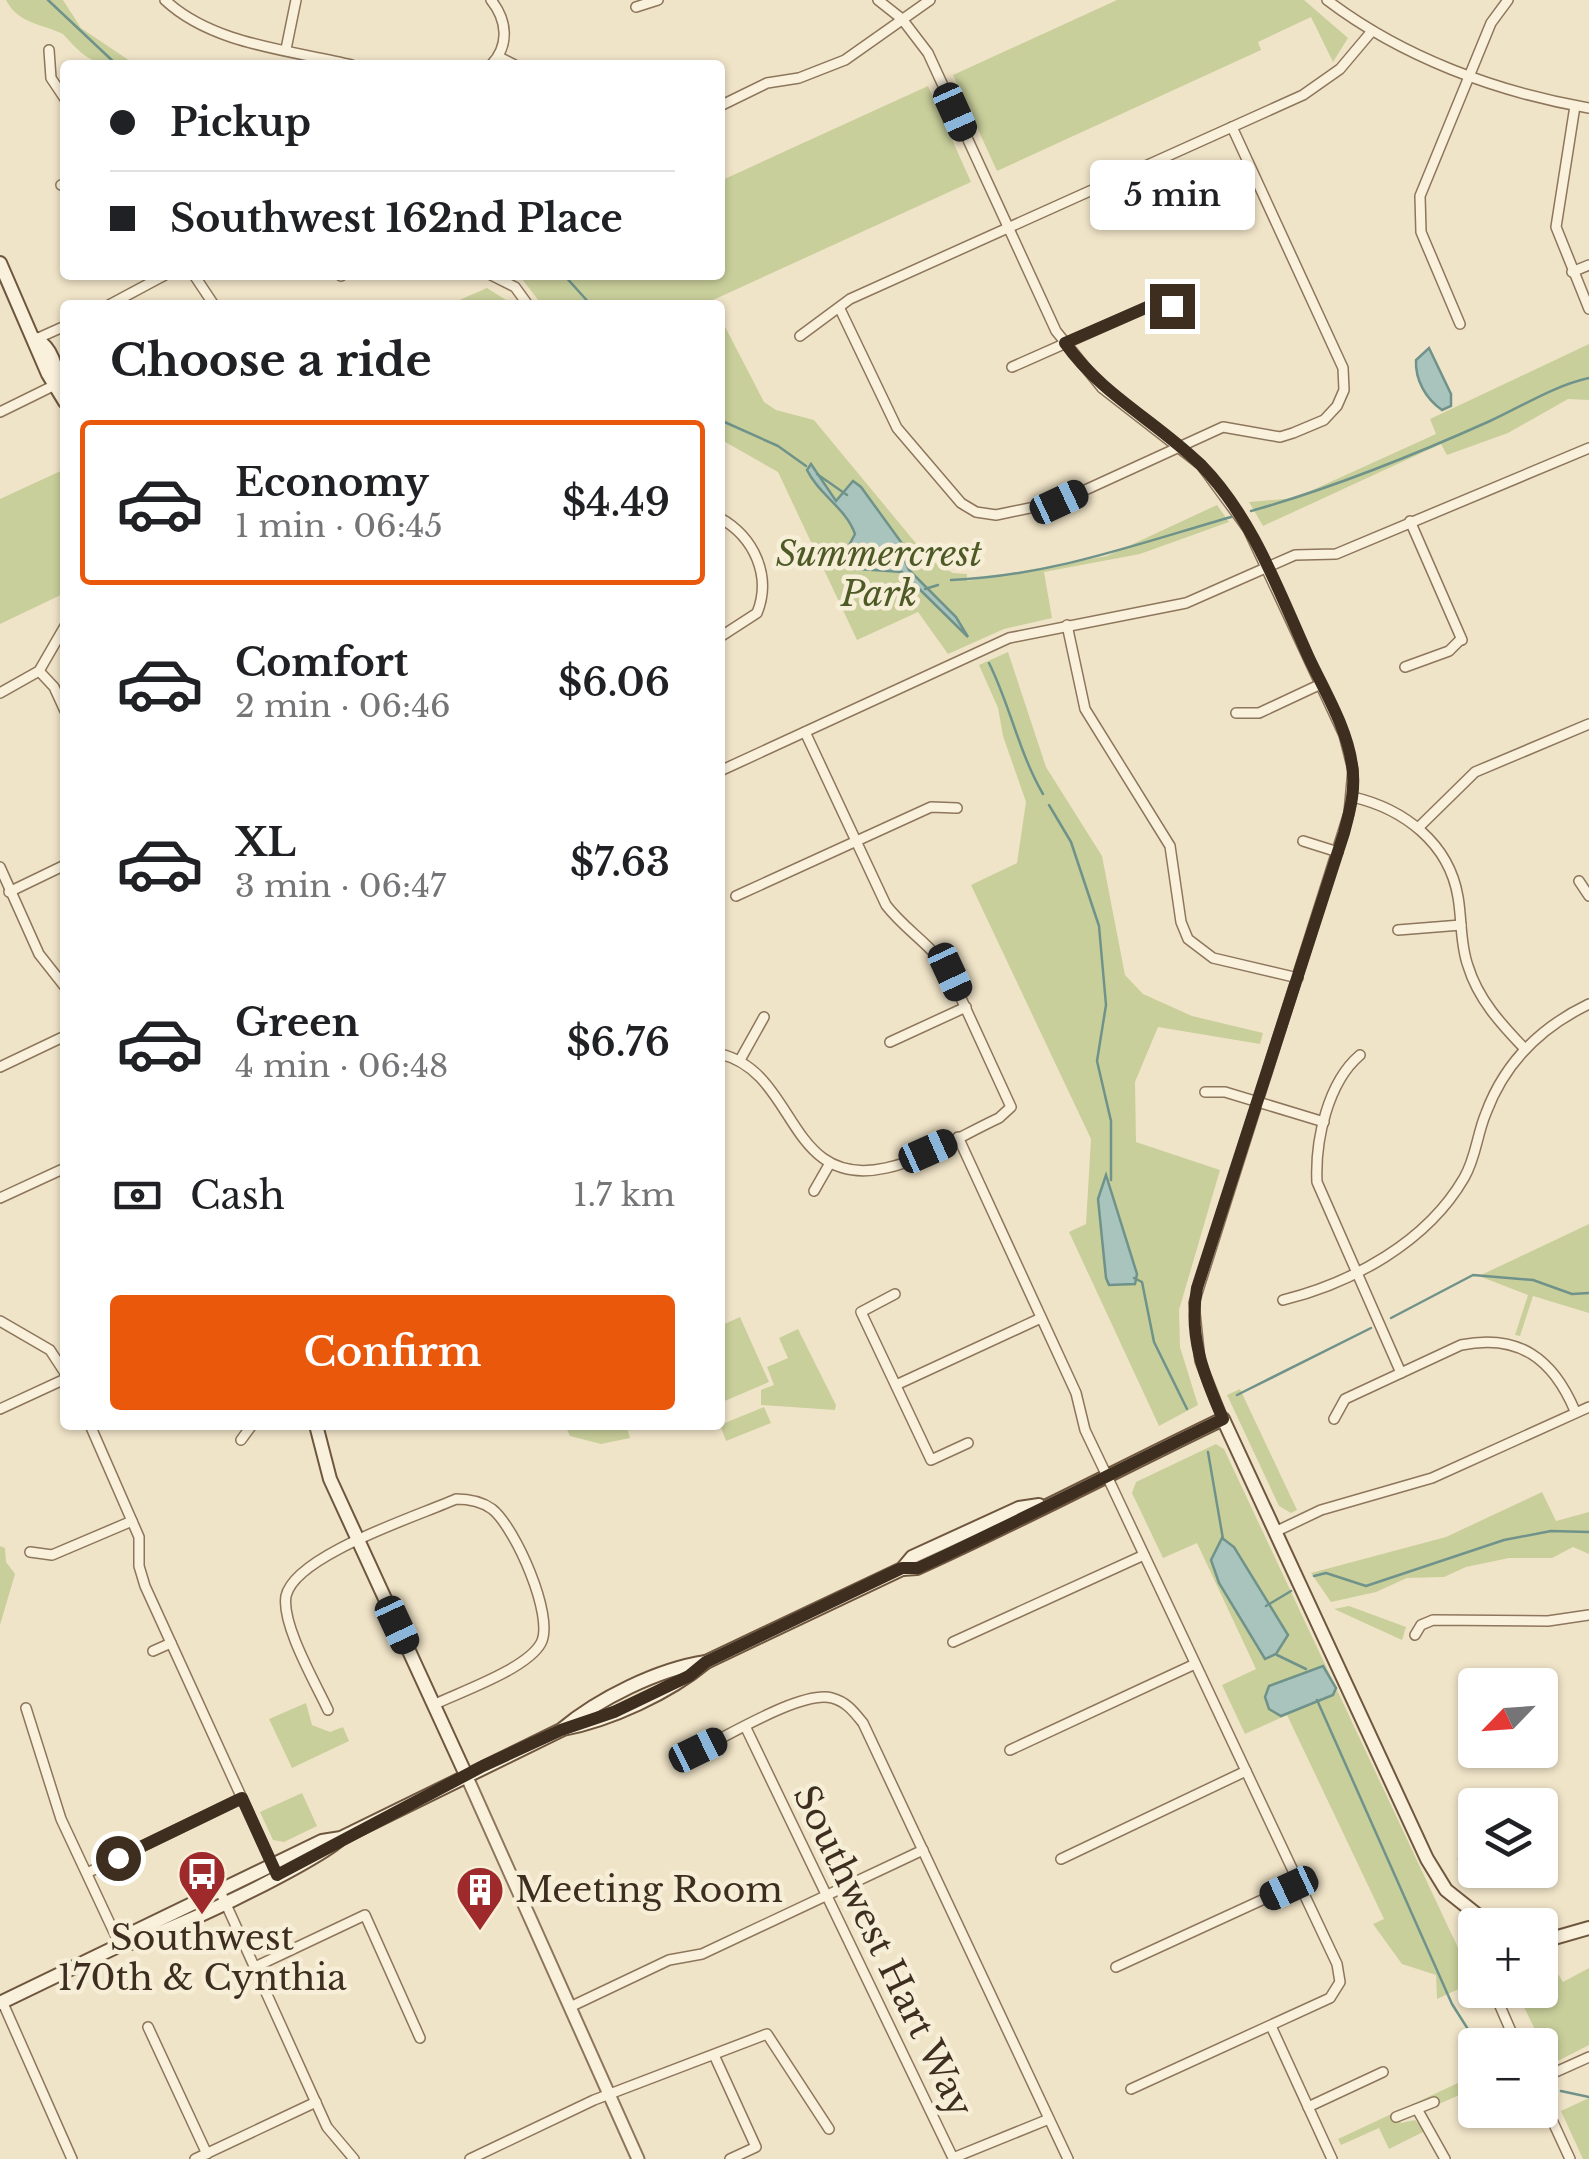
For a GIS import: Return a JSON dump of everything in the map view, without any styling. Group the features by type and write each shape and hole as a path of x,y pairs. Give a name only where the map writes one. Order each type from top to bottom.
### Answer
{"main road":[{"path":"0,263 48,374 60,391"},
{"path":"1,2002 120,1944 134,1932 275,1870 322,1841 341,1838 561,1730 614,1712 689,1676 706,1662 902,1568 918,1568 1003,1529 1042,1505 1223,1419 1436,1876 1466,1908"},
{"path":"317,1430 330,1478 466,1776"},
{"path":"1558,1937 1589,1928"}],"street":[{"path":"165,0 209,28 331,60"},
{"path":"286,49 296,0"},
{"path":"491,0 505,28 495,60"},
{"path":"636,6 658,0"},
{"path":"878,0 902,19 928,53 1008,230 1065,343 1102,388 1180,446 1232,502 1268,568 1349,751 1353,797 1338,852 1197,1288 1193,1315 1200,1361 1223,1419"},
{"path":"725,104 768,83 799,78 845,60 930,0"},
{"path":"1327,0 1420,57 1472,76 1589,108"},
{"path":"1460,324 1421,232 1414,194 1472,76 1491,23 1508,0"},
{"path":"800,336 850,299 1303,95 1340,69 1372,31"},
{"path":"49,50 51,78 60,92"},
{"path":"1575,106 1555,216 1558,238 1589,308"},
{"path":"840,309 898,428 961,503 976,512 996,515 1059,502 1223,428 1280,437 1293,433 1331,414 1344,390 1343,368 1232,127"},
{"path":"1572,272 1589,264"},
{"path":"118,300 156,280"},
{"path":"501,280 515,287 524,300"},
{"path":"1012,367 1152,305 1172,306"},
{"path":"36,339 60,328"},
{"path":"0,412 57,384"},
{"path":"725,769 1008,638 1186,603 1294,555 1336,554 1483,491 1518,482 1589,448"},
{"path":"1405,667 1449,651 1461,639 1460,627 1410,521"},
{"path":"725,522 747,539 764,580 757,613 725,634"},
{"path":"1067,625 1085,709 1170,846 1180,922 1188,939 1213,958 1298,978"},
{"path":"0,693 39,671 60,635"},
{"path":"39,671 54,686 60,700"},
{"path":"1236,713 1259,713 1321,684"},
{"path":"1419,827 1475,772 1589,724"},
{"path":"725,1056 740,1060 766,1079 798,1136 830,1163 885,1168 1000,1118 1010,1107 939,956 900,923 886,905 805,732"},
{"path":"1353,797 1380,804 1419,827 1452,874 1468,968 1498,1021 1524,1048"},
{"path":"736,896 932,807 958,808"},
{"path":"1303,841 1338,852"},
{"path":"0,867 39,954 60,981"},
{"path":"10,892 60,867"},
{"path":"1579,881 1589,896"},
{"path":"1398,930 1462,925"},
{"path":"1282,1300 1354,1271 1405,1244 1449,1200 1466,1175 1498,1086 1524,1048 1555,1022 1589,1004"},
{"path":"890,1042 966,1007"},
{"path":"740,1060 764,1017"},
{"path":"0,1067 60,1038"},
{"path":"1360,1055 1343,1070 1324,1122 1316,1157 1316,1182 1401,1372"},
{"path":"1205,1092 1225,1092 1324,1122"},
{"path":"958,1137 1076,1393 1085,1430 1336,1964 1340,1982 1330,1998 1131,2089"},
{"path":"814,1191 830,1163"},
{"path":"0,1198 60,1172"},
{"path":"896,1294 860,1312 931,1460 968,1444"},
{"path":"896,1385 1041,1318"},
{"path":"0,1321 50,1350 60,1367"},
{"path":"1334,1418 1345,1399 1401,1372 1461,1344 1501,1340 1538,1355 1556,1372 1575,1411"},
{"path":"0,1409 60,1379"},
{"path":"1277,1531 1321,1510 1432,1478 1589,1407"},
{"path":"92,1430 139,1537 139,1566 275,1870"},
{"path":"241,1440 248,1430"},
{"path":"328,1710 288,1621 286,1596 297,1574 310,1564 456,1499 472,1500 490,1506 503,1520 540,1599 546,1624 541,1642 531,1655 433,1705"},
{"path":"30,1552 52,1555 132,1521"},
{"path":"954,1642 1144,1555"},
{"path":"1415,1634 1421,1624 1433,1620 1548,1621 1589,1615"},
{"path":"153,1651 171,1643"},
{"path":"1010,1750 1194,1664"},
{"path":"698,1750 808,1698 834,1698 851,1707 863,1724 1068,2159"},
{"path":"26,1708 61,1819 120,1944"},
{"name":"Southwest Hart Way","path":"746,1728 953,2158 1049,2119"},
{"path":"1061,1859 1246,1771"},
{"path":"466,1776 638,2159"},
{"path":"87,1872 242,1798"},
{"path":"570,2007 668,1960 702,1954 923,1850"},
{"path":"1116,1967 1299,1884"},
{"path":"222,1896 316,2102 337,2142 354,2159"},
{"path":"255,1967 365,1915 420,2038"},
{"path":"1,2002 72,2159"},
{"path":"1271,2026 1332,2159"},
{"path":"148,2027 207,2154"},
{"path":"470,2159 487,2156 609,2094 767,2034 829,2129"},
{"path":"714,2055 756,2147 730,2159"},
{"path":"1558,2072 1589,2058"},
{"path":"1308,2107 1382,2072"},
{"path":"196,2159 316,2102"},
{"path":"1396,2117 1434,2102"},
{"path":"1417,2110 1445,2159"},
{"path":"1556,2128 1570,2159"}],"green space":[{"path":"6,0 63,0 81,28 129,60 92,60 63,34 32,22"},
{"path":"1117,0 1304,0 1348,38 1333,62 1311,17 1258,42 1261,50 997,171 953,75"},
{"path":"928,86 971,182 713,300 538,300 523,280 725,280 725,179"},
{"path":"487,288 506,300 459,300"},
{"name":"Summercrest Park","path":"725,327 764,402 776,410 814,420 929,559 953,573 967,574 967,581 1107,556 1217,505 1229,522 1140,554 1044,572 1052,618 1004,629 948,654 918,612 857,640 778,472 725,442"},
{"path":"1589,344 1589,400 1568,399 1508,433 1447,455 1441,444 1263,526 1249,502 1295,498 1436,434 1430,419"},
{"path":"60,471 60,595 0,624 0,499"},
{"name":"Summercrest Park","path":"1008,652 1046,767 1102,856 1125,975 1143,994 1192,1016 1263,1033 1260,1044 1158,1027 1135,1082 1136,1142 1220,1170 1179,1310 1180,1347 1198,1405 1159,1426 1069,1232 1086,1224 1091,1139 971,885 1017,863 1026,802 1003,736 998,708 979,665"},
{"path":"1589,1224 1589,1313 1533,1296 1520,1336 1515,1335 1528,1295 1479,1276"},
{"path":"740,1317 769,1382 725,1401 725,1324"},
{"path":"798,1329 835,1410 761,1405 761,1390 774,1385 767,1367 788,1358 779,1338"},
{"path":"1240,1389 1297,1510 1291,1513 1279,1506 1227,1395"},
{"path":"764,1407 771,1423 726,1441 722,1430 725,1423"},
{"path":"567,1430 628,1430 630,1438 601,1444 570,1436"},
{"path":"1216,1444 1224,1449 1458,1948 1458,1989 1437,1999 1436,1975 1402,1964 1373,1924 1384,1919 1287,1715 1245,1734 1222,1685 1256,1669 1197,1543 1163,1558 1132,1493 1136,1482"},
{"path":"1542,1492 1556,1521 1589,1512 1589,1554 1573,1547 1552,1558 1509,1558 1466,1567 1444,1577 1407,1578 1376,1592 1331,1602 1311,1573 1446,1537"},
{"path":"0,1546 5,1548 6,1562 15,1574 0,1625"},
{"path":"1349,1606 1406,1627 1402,1640 1334,1609"},
{"path":"306,1703 312,1725 330,1732 343,1727 349,1741 292,1768 269,1719"},
{"path":"302,1793 317,1826 284,1842 273,1840 260,1812"},
{"path":"1589,1968 1589,2045 1558,2061 1558,2028 1534,2028 1524,2008 1558,2008 1558,1974 1563,1982"},
{"path":"1458,2083 1458,2096 1439,2104 1435,2096 1397,2114 1401,2123 1415,2120 1425,2131 1389,2149 1379,2128 1341,2145 1338,2139"},
{"path":"1589,2098 1589,2159 1583,2159 1561,2111"}],"water":[{"path":"1429,348 1451,394 1451,406 1442,410 1426,395 1417,375 1416,360"},
{"path":"811,464 836,501 853,481 861,487 909,553 905,561 909,570 956,617 968,637 902,572 859,569 846,564 844,555 855,534 812,479 807,470"},
{"path":"1106,1175 1137,1274 1135,1284 1109,1285 1106,1278 1098,1199"},
{"path":"1222,1538 1234,1547 1288,1635 1276,1654 1265,1659 1219,1583 1211,1560"},
{"path":"1323,1666 1336,1688 1333,1695 1281,1716 1269,1709 1265,1697 1269,1686"}],"waterway":[{"path":"48,0 112,60"},
{"path":"568,280 586,300"},
{"path":"1251,511 1431,447 1551,391 1589,378"},
{"path":"725,422 778,446 806,466"},
{"path":"817,474 847,495"},
{"path":"951,580 1058,565 1231,517"},
{"path":"925,589 938,585"},
{"path":"989,663 1043,794"},
{"path":"1049,805 1071,842 1099,926 1106,1005 1097,1061 1111,1121 1111,1180"},
{"path":"1391,1318 1473,1275 1533,1280 1572,1294 1589,1293"},
{"path":"1134,1278 1142,1282 1154,1342 1187,1409"},
{"path":"1237,1395 1371,1328"},
{"path":"1208,1452 1223,1539"},
{"path":"1314,1576 1326,1573 1366,1586 1504,1540 1551,1531 1589,1532"},
{"path":"1266,1606 1291,1591"},
{"path":"1277,1655 1306,1669"},
{"path":"1317,1700 1452,2004 1467,2028"},
{"path":"1561,2091 1589,2097"}],"place":[{"name":"Southwest 170th & Cynthia","path":"202,1916"},
{"name":"Meeting Room","path":"480,1932"}],"route":[{"path":"118,1858 242,1798 277,1875 483,1766 561,1730 614,1712 689,1676 706,1662 902,1568 918,1568 1003,1529 1042,1505 1223,1419 1196,1347 1193,1315 1197,1288 1344,833 1353,797 1353,770 1344,735 1321,684 1262,556 1232,502 1180,446 1102,388 1065,343 1152,305 1172,306"}]}
